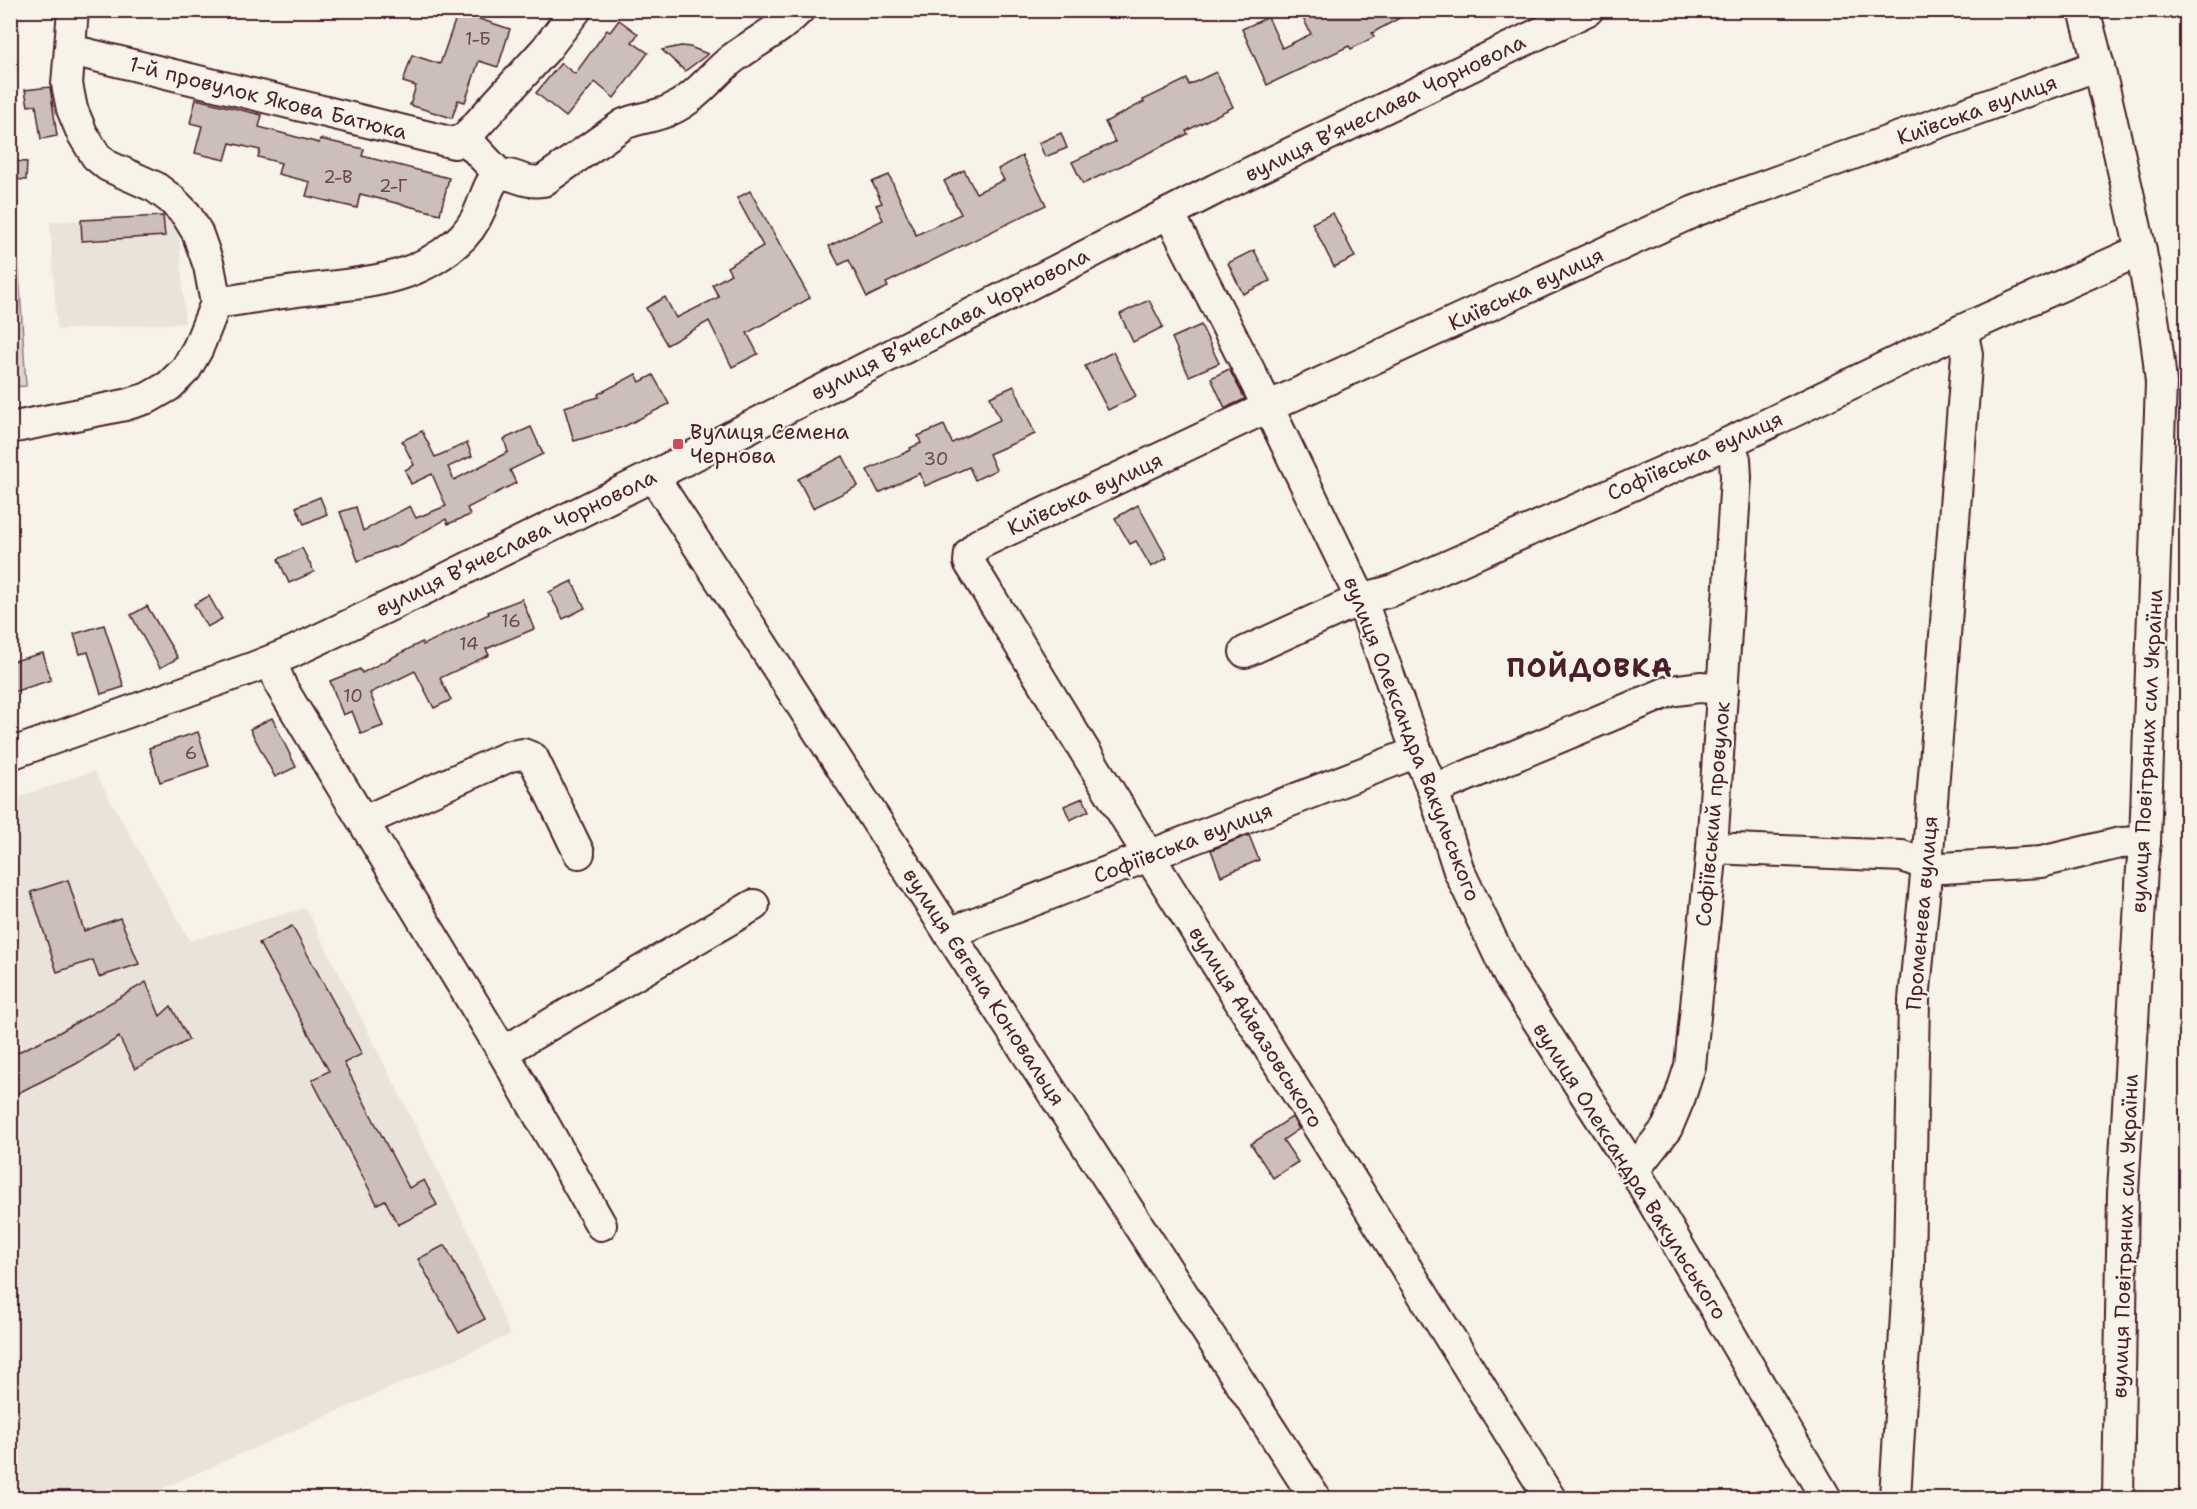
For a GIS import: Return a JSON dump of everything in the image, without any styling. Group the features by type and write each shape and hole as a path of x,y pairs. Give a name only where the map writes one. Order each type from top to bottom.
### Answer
{"street":[{"path":"10,428 125,405 148,398 169,386 186,369 198,348 216,303 209,266 197,232 186,214 155,187 108,166 96,156 76,121 69,97 67,72 73,10"},
{"path":"499,174 465,138 546,49 576,10"},
{"path":"216,303 365,284 410,272 459,242 480,211 491,182 499,174 506,173 523,181 543,181 624,124 659,114 683,103 730,60 779,29 799,10"},
{"name":"вулиця Вʼячеслава Чорновола","path":"10,754 271,661 427,588 653,476 1169,213 1588,10"},
{"name":"вулиця Повітряних сил України","path":"2084,10 2099,65 2141,250 2156,331 2162,383 2145,842 2123,1192 2118,1498"},
{"name":"1-й провулок Якова Батюка","path":"70,50 447,143 454,143 465,138"},
{"name":"Київська вулиця","path":"970,553 979,544 1268,407 1695,212 2099,65"},
{"name":"вулиця Олександра Вакульського","path":"1169,213 1268,407 1361,599 1433,790 1459,871 1509,976 1634,1170 1826,1498"},
{"name":"Софіївська вулиця","path":"1245,652 1361,599 1391,591 1728,443 1962,330 2141,250"},
{"name":"Променева вулиця","path":"1895,1498 1909,1266 1914,1000 1927,865 1967,354 1962,330"},
{"name":"Софіївський провулок","path":"1634,1170 1667,1128 1690,1066 1712,848 1736,477 1735,459 1728,443"},
{"name":"вулиця Євгена Коновальця","path":"653,476 1315,1498"},
{"name":"вулиця Айвазовського","path":"970,553 969,562 1149,856 1550,1498"},
{"path":"271,661 282,688 503,1052 601,1225"},
{"path":"1433,790 1670,691 1700,687 1723,689"},
{"name":"Софіївська вулиця","path":"949,933 1418,752"},
{"path":"364,821 510,756 523,754 532,758 579,853"},
{"path":"1712,848 1902,855 1927,865 1943,868 2041,862 2120,843 2145,842"},
{"path":"503,1052 754,905"}],"shaded area":[{"path":"11,208 15,208 26,386 11,387"},
{"path":"178,214 185,323 57,330 50,222"},
{"path":"94,771 190,941 306,908 472,1239 510,1335 141,1498 11,1498 10,800"}],"building":[{"path":"1299,10 1414,10 1372,33 1374,37 1351,49 1349,46 1267,85 1242,29 1268,17 1282,48 1311,34"},
{"path":"458,12 510,29 498,67 479,61 465,102 458,100 452,118 410,105 416,86 403,82 412,55 440,64"},
{"path":"619,20 638,34 632,42 648,53 614,98 595,82 566,117 536,93 561,63 575,74 607,30 610,32"},
{"path":"681,46 708,54 685,71 662,50"},
{"path":"1216,72 1233,107 1186,131 1188,134 1083,184 1072,162 1115,142 1105,122 1144,102 1143,100 1187,79 1189,85"},
{"path":"50,87 57,136 41,139 36,105 28,106 25,90"},
{"path":"196,99 262,115 259,127 319,143 320,139 364,149 362,156 449,178 440,214 360,194 357,208 306,196 310,182 278,174 281,163 258,157 260,150 230,143 225,160 195,153 202,126 190,123"},
{"path":"1061,133 1067,148 1045,157 1039,143"},
{"path":"1022,156 1046,205 886,283 888,287 867,297 849,260 839,265 829,246 883,220 876,205 882,203 872,182 889,175 916,235 961,214 944,181 964,170 976,193 1004,180 998,169"},
{"path":"10,161 27,162 26,180 10,179"},
{"path":"750,191 810,298 747,333 758,354 732,367 709,321 667,345 646,308 665,297 676,318 719,297 712,285 731,274 727,267 763,246 737,198"},
{"path":"1333,213 1355,257 1334,267 1312,223"},
{"path":"163,216 165,236 82,241 81,220"},
{"path":"1254,250 1270,281 1243,294 1228,263"},
{"path":"1149,300 1163,327 1133,342 1120,314"},
{"path":"1201,325 1219,363 1189,376 1172,338"},
{"path":"1113,352 1136,396 1108,410 1085,366"},
{"path":"1229,369 1245,399 1225,408 1211,378"},
{"path":"636,374 640,382 653,375 669,404 623,427 574,441 564,407 599,397 598,394"},
{"path":"1014,386 1035,434 989,454 996,470 975,480 969,467 925,486 920,473 879,493 867,470 911,450 910,448 921,443 918,436 944,425 952,443 1000,420 990,397"},
{"path":"531,427 543,454 510,470 516,483 467,508 470,515 448,524 446,519 394,548 358,561 340,512 356,507 363,531 410,506 416,518 446,506 432,474 411,484 405,470 414,465 402,441 422,431 435,457 467,443 472,456 448,467 454,480 508,452 504,439"},
{"path":"843,456 858,486 813,508 798,479"},
{"path":"320,497 327,514 304,524 296,507"},
{"path":"1138,505 1167,558 1151,567 1136,541 1130,544 1115,518"},
{"path":"302,548 314,572 289,583 278,559"},
{"path":"572,581 585,608 563,619 549,592"},
{"path":"209,596 222,619 207,627 194,604"},
{"path":"522,599 534,629 486,649 489,655 440,678 451,700 434,708 415,671 370,693 383,726 361,734 352,711 343,715 330,681 360,669 362,673 422,642 423,645 489,614 488,612"},
{"path":"147,606 178,658 160,668 131,615"},
{"path":"104,625 124,687 101,694 88,652 80,654 74,634"},
{"path":"43,653 51,680 10,693 10,662"},
{"path":"272,718 296,767 275,777 250,729"},
{"path":"198,732 209,766 160,782 149,748"},
{"path":"1083,798 1089,811 1070,820 1064,806"},
{"path":"1249,835 1259,860 1221,876 1211,850"},
{"path":"68,880 84,931 120,918 139,964 99,977 93,960 57,972 31,892"},
{"path":"292,926 362,1054 344,1063 409,1188 424,1180 437,1205 398,1225 385,1200 377,1204 312,1080 329,1071 259,943"},
{"path":"146,982 160,1016 171,1006 189,1040 135,1069 119,1037 76,1064 10,1097 10,1056 60,1032"},
{"path":"1292,1117 1299,1129 1283,1140 1298,1162 1273,1178 1251,1144"},
{"path":"445,1245 485,1319 459,1333 418,1259"}],"place":[{"name":"Вулиця Семена Чернова","path":"678,444"}],"district":[{"name":"ПОЙДОВКА","path":"1590,668"}]}
